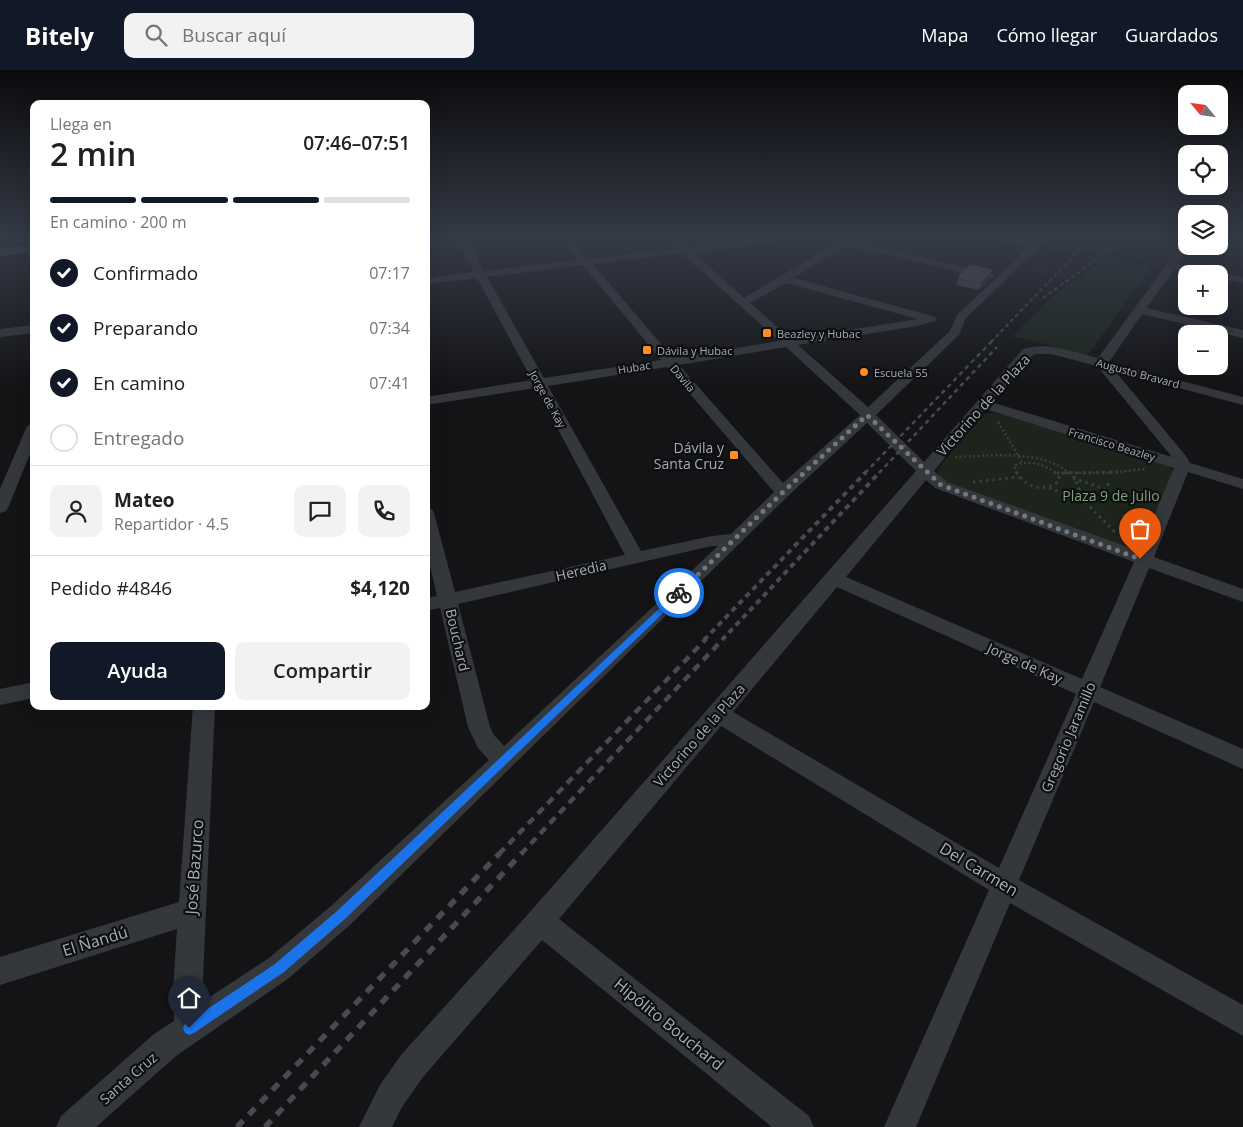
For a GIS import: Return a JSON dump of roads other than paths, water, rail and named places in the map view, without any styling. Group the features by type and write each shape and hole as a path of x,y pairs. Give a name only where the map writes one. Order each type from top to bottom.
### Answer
{"street":[{"name":"Jorge de Kay","path":"489,288 636,558"},
{"name":"Davila","path":"607,288 783,492"},
{"path":"727,288 867,415 934,471 1142,559 1243,596"},
{"path":"742,302 756,298 772,288"},
{"path":"817,288 944,322"},
{"name":"Santa Cruz","path":"944,322 961,317 991,288"},
{"path":"1154,288 1104,358 1102,364 1183,465"},
{"path":"1138,310 1243,334"},
{"name":"Santa Cruz","path":"72,1127 150,1058 189,1028 279,968 341,915 783,492 955,332 944,322"},
{"name":"Hubac","path":"430,400 917,323 944,322"},
{"path":"0,333 30,329"},
{"name":"Augusto Bravard","path":"1033,350 1051,350 1243,401"},
{"name":"Victorino de la Plaza","path":"375,1127 392,1096 412,1066 540,921 717,713 835,579 934,471 1027,352 1033,350"},
{"name":"Francisco Beazley","path":"985,405 1243,484"},
{"path":"0,508 30,435"},
{"path":"0,469 30,464"},
{"name":"Gregorio Jaramillo","path":"900,1127 1183,465"},
{"name":"Bouchard","path":"430,528 479,727 487,744 504,759"},
{"name":"Heredia","path":"430,604 712,541 736,539"},
{"name":"Jorge de Kay","path":"835,579 1243,759"},
{"path":"0,697 30,691"},
{"name":"José Bazurco","path":"189,1028 187,991 204,710"},
{"name":"Del Carmen","path":"717,713 1004,885 1243,1021"},
{"name":"El Ñandú","path":"0,971 191,911"},
{"name":"Hipólito Bouchard","path":"540,921 798,1127"}],"railway":[{"path":"991,342 1043,288"},
{"path":"1043,298 1056,288"},
{"path":"865,473 992,341"},
{"path":"879,473 997,347"},
{"path":"704,640 866,472"},
{"path":"722,640 880,472"},
{"path":"499,854 706,639"},
{"path":"521,854 723,639"},
{"path":"237,1127 500,853"},
{"path":"265,1127 522,853"}],"place":[{"name":"Beazley y Hubac","path":"767,333"},
{"name":"Dávila y Hubac","path":"647,350"},
{"name":"Escuela 55","path":"864,372"},
{"name":"Dávila y Santa Cruz","path":"734,455"}],"park label":[{"name":"Plaza 9 de Julio","path":"1111,495"}]}
